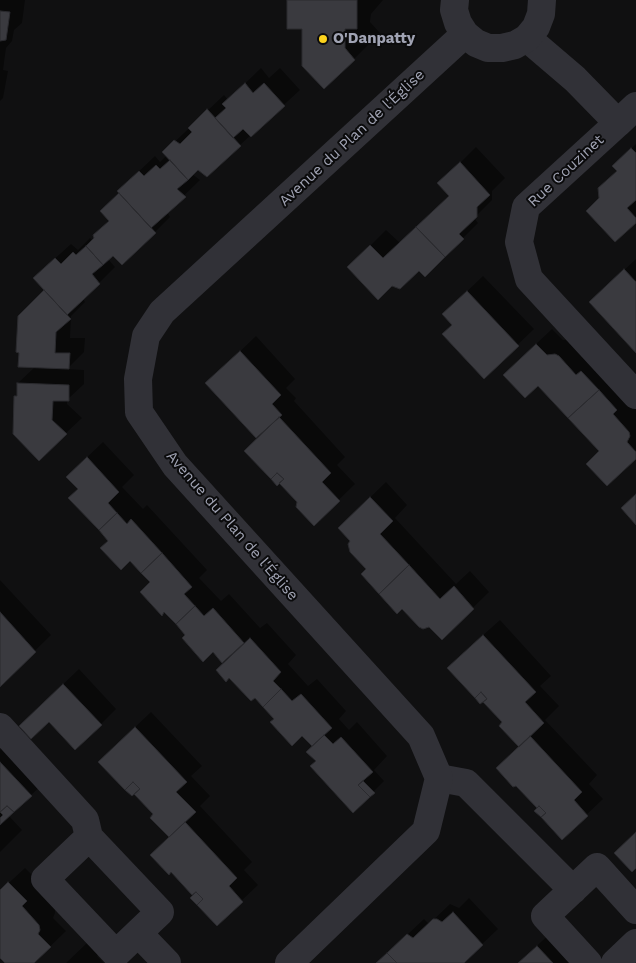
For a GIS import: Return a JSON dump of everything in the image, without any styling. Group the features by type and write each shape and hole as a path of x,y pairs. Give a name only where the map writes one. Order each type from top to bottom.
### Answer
{"street":[{"path":"455,0 454,10 458,23 465,34 476,43 488,48 502,48 515,45 527,38 536,27 541,14 542,0"},
{"name":"Avenue du Plan de l'Église","path":"439,778 421,736 175,465 139,412 138,379 146,336 162,312 465,34"},
{"name":"Rue Couzinet","path":"527,38 575,79 627,115 526,207 519,242 529,279 636,395"},
{"path":"0,726 85,820 89,837 160,912 116,954 44,879 89,837"},
{"path":"289,963 426,831 439,778 466,783 573,890"},
{"path":"588,963 545,916 597,867 636,910"},
{"path":"138,933 167,963"},
{"path":"615,963 636,943"}],"building":[{"name":"O'Danpatty","path":"287,0 357,0 357,29 345,29 345,48 355,60 324,89 302,66 302,29 287,29"},
{"path":"0,11 10,12 6,40 0,41"},
{"path":"245,83 253,93 264,83 285,106 251,137 243,129 233,138 215,118 226,108 222,104"},
{"path":"207,109 241,146 207,177 198,170 188,180 162,152 174,140 180,144 192,132 188,128"},
{"path":"631,148 636,153 636,200 627,208 636,218 636,223 615,242 586,211 599,198 598,188 617,171 612,166"},
{"path":"170,160 188,180 177,189 186,197 151,228 117,191 139,171 144,176 156,165 160,169"},
{"path":"460,162 490,195 477,207 477,217 459,234 464,239 445,257 416,227 449,196 437,183"},
{"path":"119,193 156,233 122,265 113,256 103,265 86,246 94,238 93,235 109,221 100,211"},
{"path":"416,227 445,257 425,277 419,271 400,289 392,286 378,300 347,267 370,245 383,258"},
{"path":"86,246 103,265 92,274 100,284 67,315 33,278 55,258 61,264 73,252 76,255"},
{"path":"624,269 636,282 636,353 589,302"},
{"path":"44,290 71,319 56,332 55,353 70,353 69,369 18,367 19,353 16,352 18,316"},
{"path":"467,291 519,346 484,379 442,334 452,325 442,314"},
{"path":"536,344 547,355 555,354 559,356 576,375 581,371 599,390 568,418 538,386 525,398 503,375"},
{"path":"240,351 281,395 272,404 282,415 256,438 205,383"},
{"path":"17,383 69,385 69,401 53,401 52,420 67,434 39,461 13,434 14,396 17,396"},
{"path":"599,390 617,410 613,414 629,432 630,436 627,442 636,452 636,459 607,486 586,464 599,451 568,418"},
{"path":"279,417 331,473 322,482 340,501 314,526 296,507 297,502 279,483 284,479 277,473 271,479 244,451"},
{"path":"87,457 119,492 108,503 117,513 99,530 68,498 78,489 66,477"},
{"path":"277,473 284,479 277,486 271,479"},
{"path":"636,494 636,525 621,508"},
{"path":"370,497 393,521 380,534 409,565 379,594 361,574 366,569 350,552 348,544 350,541 338,528"},
{"path":"117,513 127,524 131,519 162,553 141,573 130,561 121,570 100,548 108,541 99,530"},
{"path":"162,553 192,587 184,594 195,606 176,624 164,612 162,616 140,592 150,582 141,573"},
{"path":"409,565 440,599 454,586 474,609 442,640 429,627 423,629 419,627 402,609 397,614 379,594"},
{"path":"195,606 204,616 213,608 244,643 222,663 213,652 203,662 182,638 185,635 176,624"},
{"path":"0,612 36,652 0,687"},
{"path":"483,635 536,692 525,702 544,723 519,747 499,726 502,722 483,702 487,699 481,692 475,698 447,668"},
{"path":"250,638 281,672 273,681 281,689 263,707 255,698 251,701 229,678 226,682 216,670"},
{"path":"63,684 102,725 75,750 49,722 31,739 19,726"},
{"path":"281,689 292,701 301,694 332,728 312,746 302,736 292,746 270,722 274,719 263,707"},
{"path":"481,692 487,699 480,704 475,698"},
{"path":"135,727 187,782 176,792 196,812 169,837 150,818 153,814 134,794 140,789 133,782 125,790 98,762"},
{"path":"324,735 333,744 341,737 373,772 358,785 370,797 353,813 310,766 316,761 306,752"},
{"path":"530,736 582,792 574,800 588,816 562,840 541,817 546,813 539,806 537,808 516,786 513,787 496,768"},
{"path":"0,762 32,796 14,812 7,806 0,812"},
{"path":"363,781 375,793 370,797 358,785"},
{"path":"133,782 140,789 132,796 125,790"},
{"path":"7,806 14,812 0,825 0,818 3,815 0,812"},
{"path":"539,806 546,813 541,817 534,811"},
{"path":"185,822 237,878 229,886 243,902 217,926 197,905 203,899 196,892 192,895 171,872 169,875 150,855"},
{"path":"636,832 636,868 632,872 614,853"},
{"path":"8,882 27,901 22,906 39,925 40,930 38,934 51,947 34,963 5,963 0,958 0,890"},
{"path":"196,892 203,899 197,905 190,898"},
{"path":"453,912 483,945 464,963 397,963 387,953 407,934 413,938 433,919 442,922"},
{"path":"537,946 553,963 518,963"},
{"path":"387,953 397,963 376,963"}],"place":[{"name":"O'Danpatty","path":"323,39"}]}
